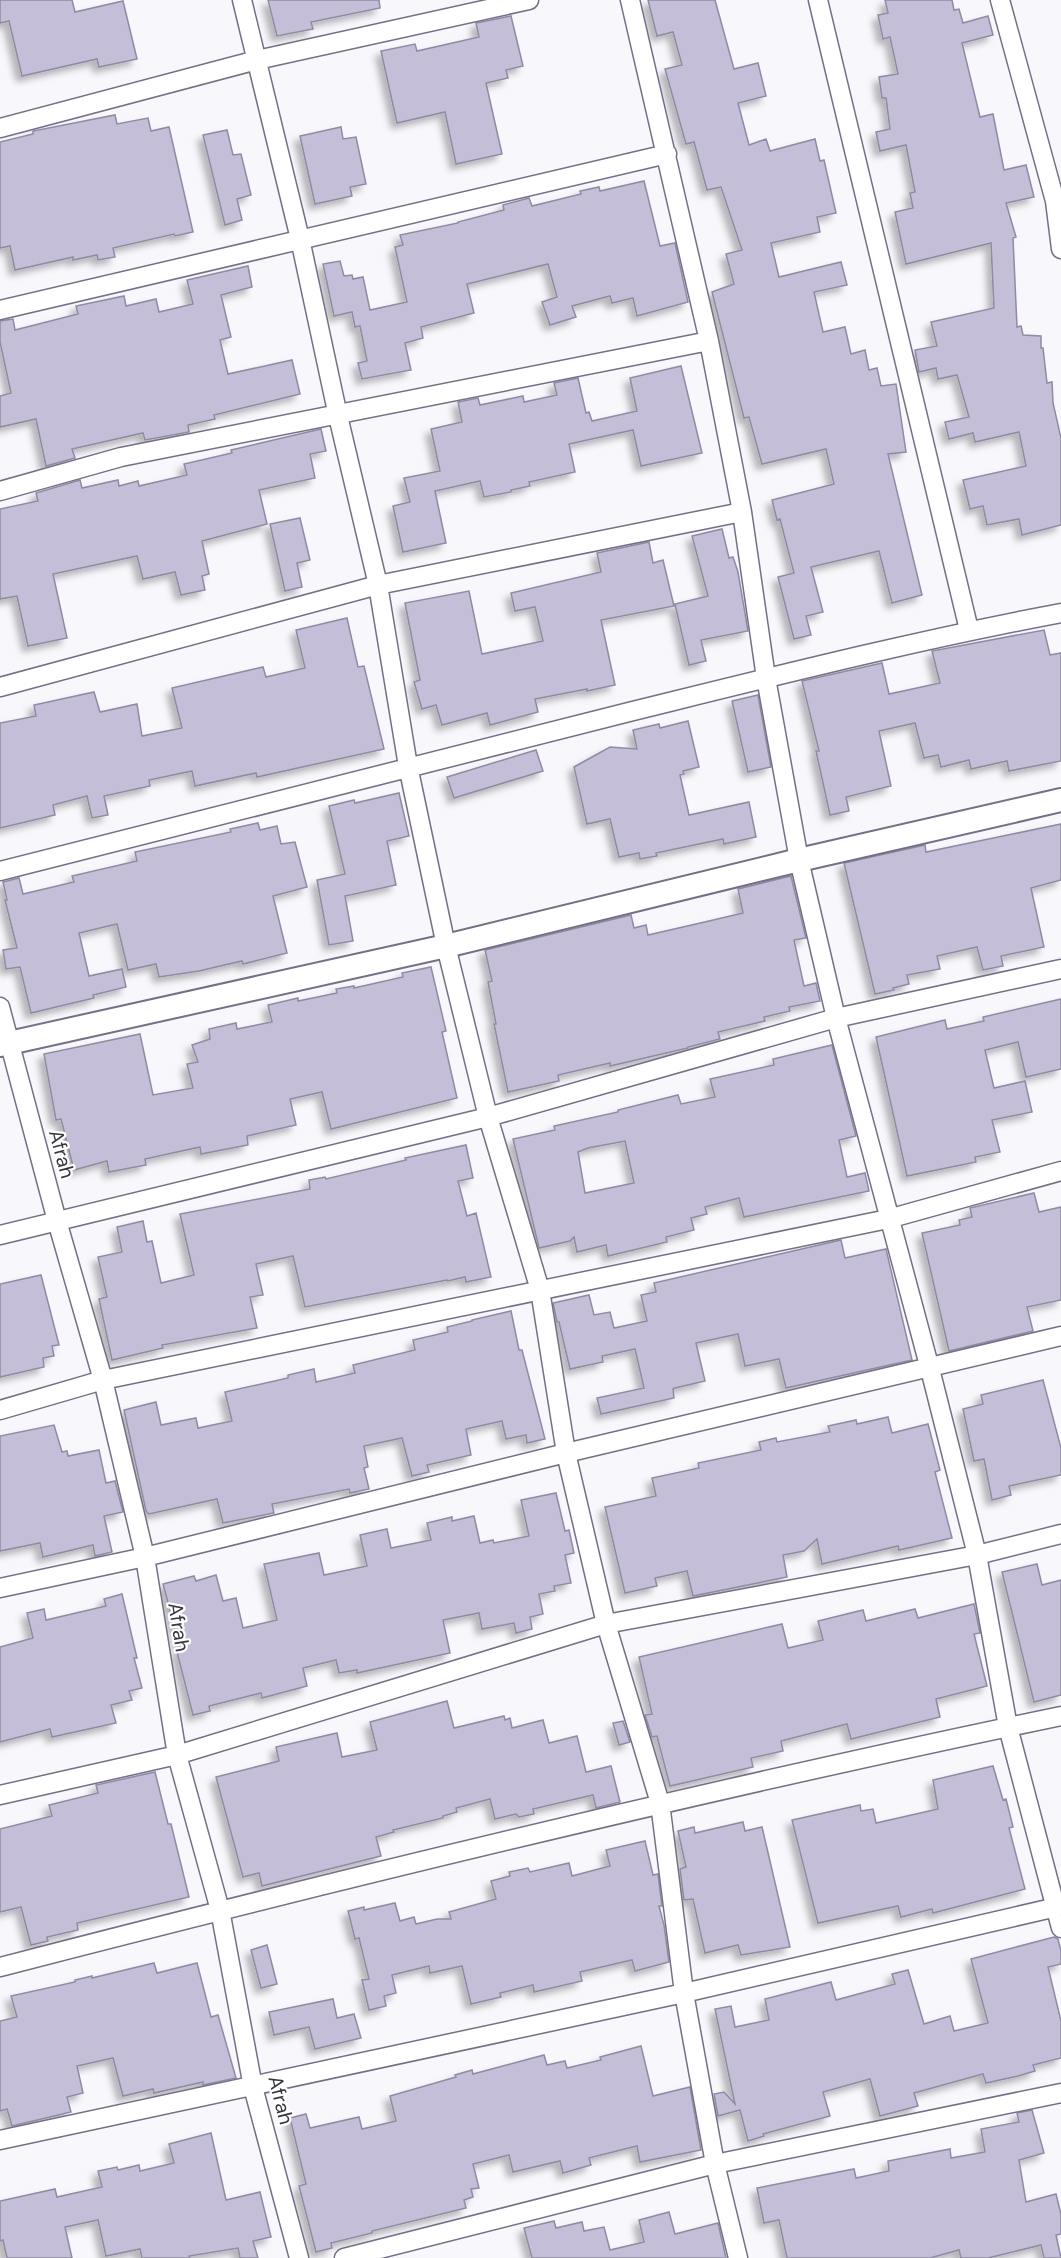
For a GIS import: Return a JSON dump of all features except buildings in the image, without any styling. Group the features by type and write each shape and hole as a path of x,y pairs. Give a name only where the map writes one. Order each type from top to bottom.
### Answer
{"street":[{"path":"242,0 300,239 338,416 378,585 408,766 446,946 488,1117 540,1290 566,1453 606,1624 660,1803 684,1993 715,2164 738,2258"},
{"path":"0,128 257,60 529,0"},
{"path":"630,0 709,341 742,512 766,678 799,860 836,1018 977,1555 1008,1727 1058,1906 1061,1928"},
{"path":"818,0 969,630"},
{"path":"1000,0 1055,201 1061,249"},
{"path":"0,310 667,154"},
{"path":"0,491 122,457 709,341"},
{"path":"0,687 378,585 742,512"},
{"path":"0,871 408,766 766,678 969,630 1061,613"},
{"path":"4,1044 446,946 799,860 1061,800"},
{"path":"0,1235 488,1117 836,1018 1061,969"},
{"name":"Afrah","path":"0,1007 4,1044 104,1380 146,1557 177,1755 220,1910 253,2087 299,2258"},
{"path":"0,1410 104,1380 888,1218 1061,1171"},
{"path":"0,1588 146,1557 566,1453 930,1369 1061,1336"},
{"path":"0,1795 177,1755 606,1624 977,1555 1061,1534"},
{"path":"0,1967 220,1910 660,1803 1061,1716"},
{"path":"0,2140 684,1993 1058,1906"},
{"path":"344,2258 715,2164 1061,2093"}]}
